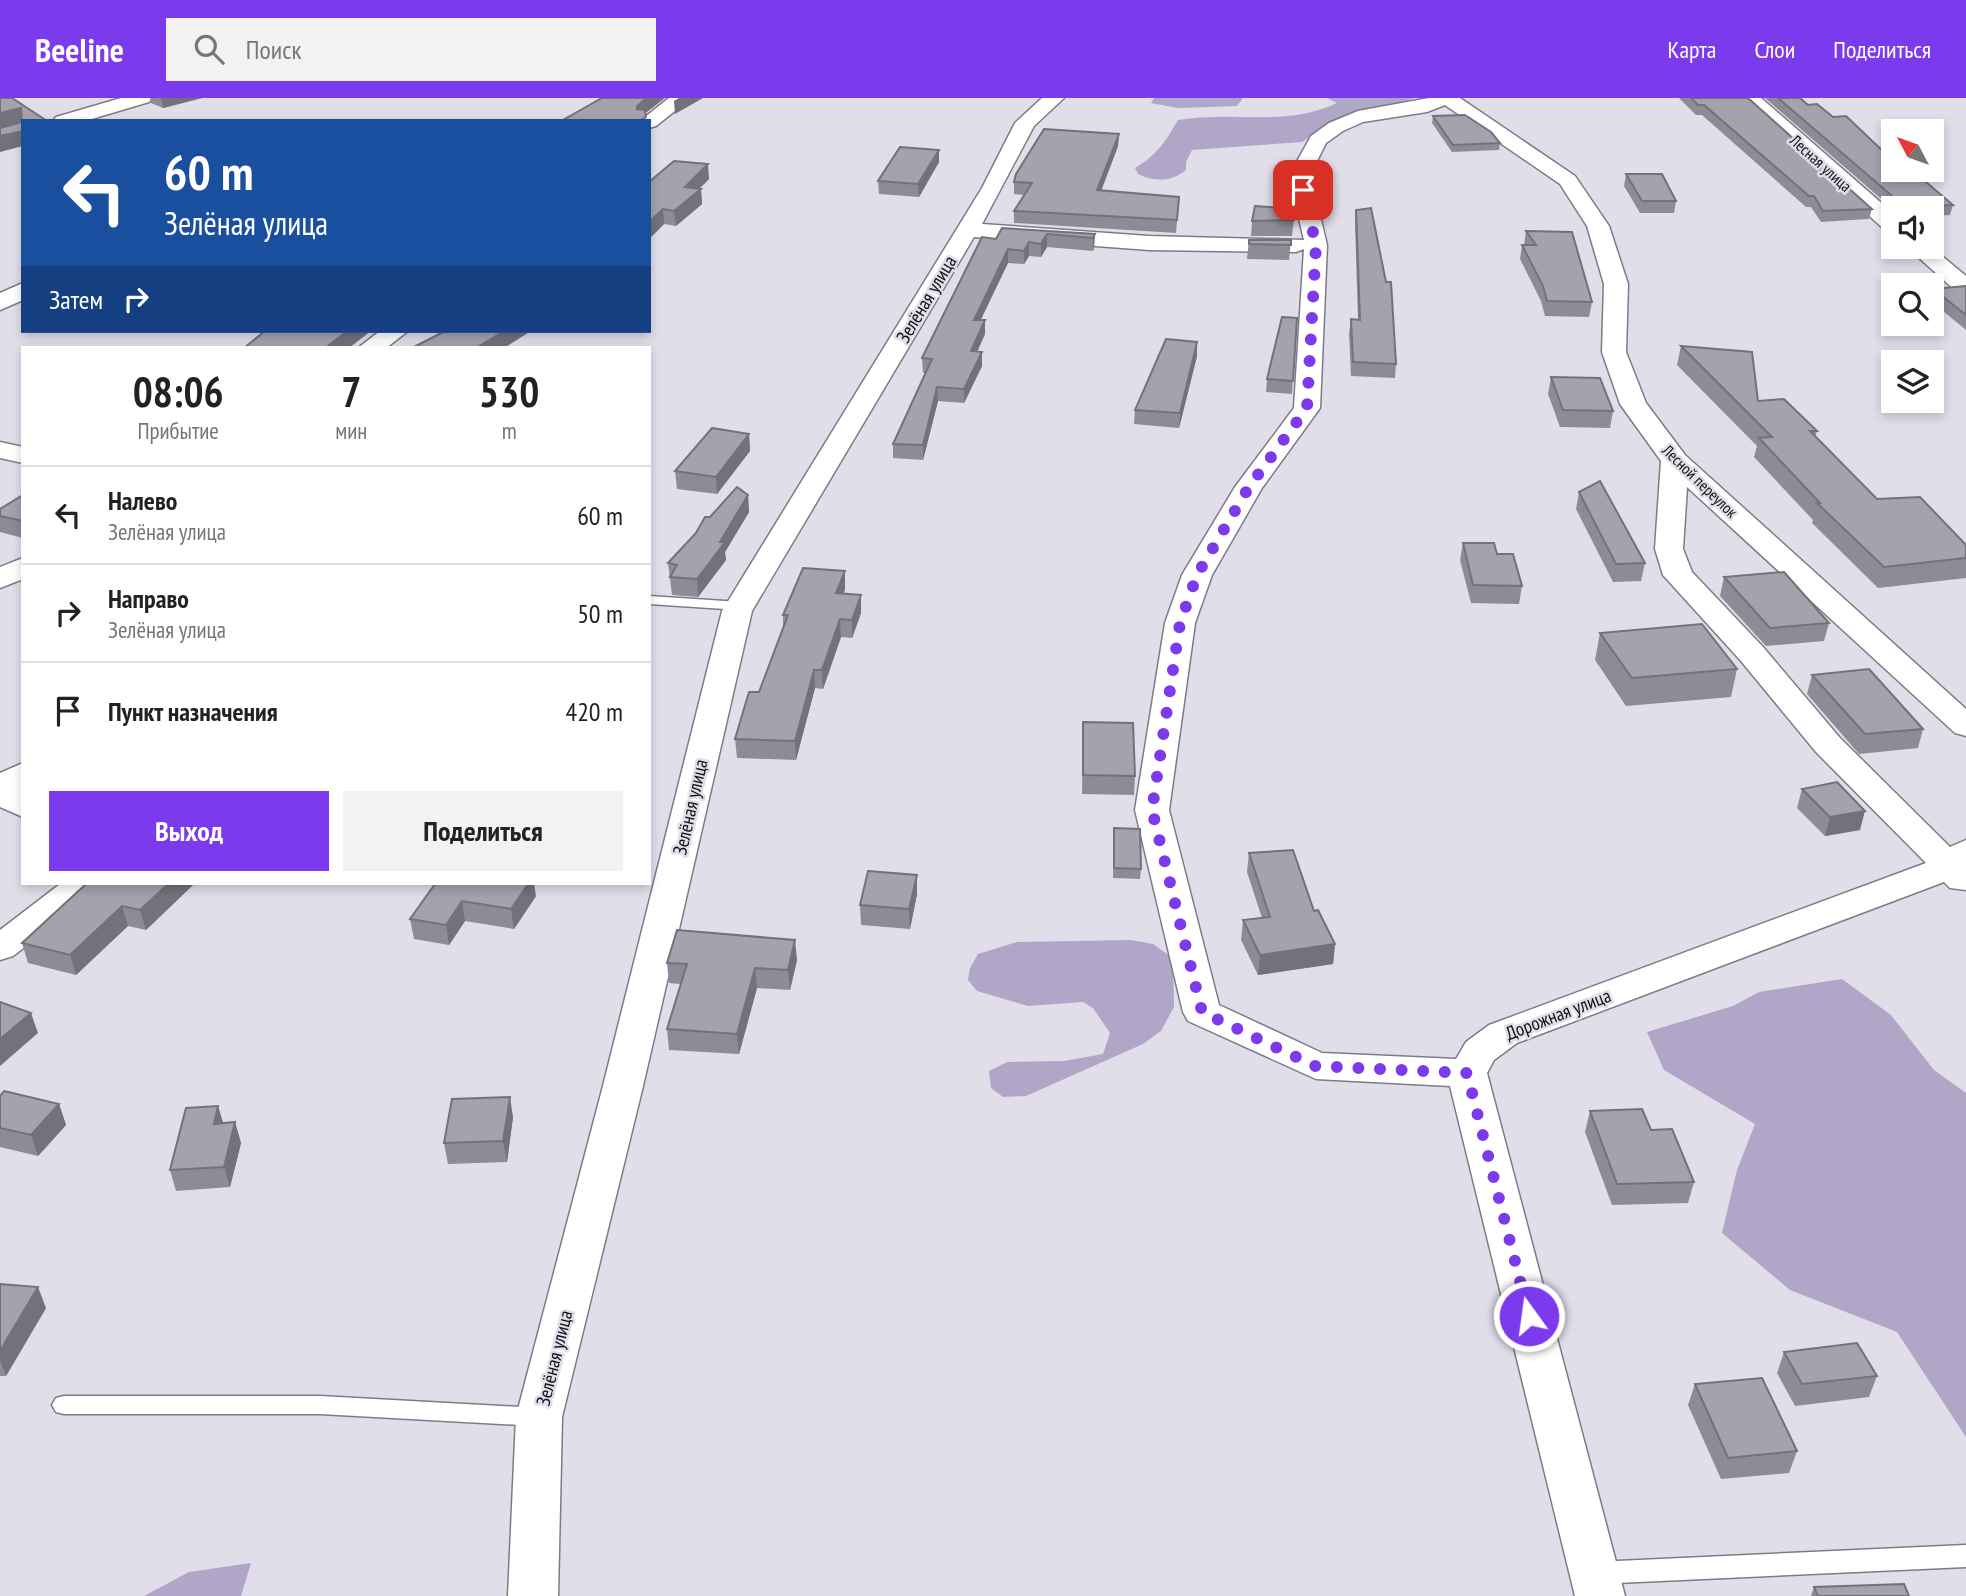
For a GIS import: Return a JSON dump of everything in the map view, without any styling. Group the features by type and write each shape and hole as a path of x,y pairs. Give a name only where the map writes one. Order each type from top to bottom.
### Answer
{"street":[{"path":"70,119 142,98"},
{"path":"651,120 681,98"},
{"name":"Зелёная улица","path":"533,1596 539,1417 740,606 993,188 1025,123 1054,98"},
{"path":"1447,98 1427,106 1357,117 1318,140 1306,165 1303,190 1316,245 1307,408 1249,487 1197,575 1180,623 1152,810 1202,1012 1315,1066 1467,1073 1597,1584"},
{"name":"Лесной переулок","path":"1447,98 1568,180 1598,226 1616,284 1614,352 1633,404 1675,461 1966,726"},
{"name":"Лесная улица","path":"1749,98 1881,215"},
{"path":"968,230 1214,246 1316,245"},
{"path":"1931,259 1966,288"},
{"path":"0,303 21,291"},
{"path":"373,346 393,333"},
{"path":"0,450 21,455"},
{"path":"1675,461 1669,549 1678,575 1752,654 1828,746 1961,867"},
{"path":"0,579 21,568"},
{"path":"21,773 5,784 5,795 21,806"},
{"name":"Дорожная улица","path":"1467,1073 1479,1051 1503,1034 1961,867"},
{"path":"0,948 82,885"}],"lane":[{"path":"651,600 740,606"},
{"path":"64,1405 320,1405 539,1417"},
{"path":"1597,1584 1966,1556"}],"shaded area":[{"path":"1154,98 1243,98 1237,106 1178,108 1151,103"},
{"path":"1327,98 1414,98 1385,108 1357,111 1338,119 1302,142 1192,150 1186,162 1186,170 1169,179 1144,177 1138,174 1135,168 1160,147 1178,120 1199,117 1298,115 1337,103"},
{"path":"1131,940 1153,944 1173,958 1174,1007 1161,1031 1143,1044 1026,1096 1003,1097 991,1088 989,1071 1007,1062 1064,1061 1103,1054 1110,1033 1093,1008 1083,1002 1028,1006 977,991 968,980 970,968 978,954 1017,942"},
{"path":"1842,979 1891,1015 1934,1070 1966,1093 1966,1437 1897,1332 1790,1290 1722,1233 1737,1170 1755,1124 1664,1070 1647,1032 1733,1006 1759,992"},
{"path":"251,1563 241,1596 144,1596 189,1572"}],"building":[{"path":"0,98 12,98 44,119 22,119 21,108 0,113"},
{"path":"602,98 647,98 637,106 637,109 645,110 646,117 642,119 565,119"},
{"path":"1691,98 1748,98 1872,209 1823,211 1814,196 1809,196 1704,105 1698,105"},
{"path":"1778,98 1800,98 1808,105 1817,104 1833,117 1846,116 1881,149 1881,182 1926,182 1942,196 1892,196"},
{"path":"1465,115 1491,132 1500,143 1453,145 1433,116"},
{"path":"21,122 21,131 0,136 0,128"},
{"path":"1044,129 1119,134 1097,190 1179,197 1177,220 1014,211 1032,183 1014,182 1016,174"},
{"path":"900,147 939,150 918,184 878,181"},
{"path":"674,161 708,164 685,187 701,189 674,211 663,209 651,220 651,180"},
{"path":"1626,174 1662,174 1676,201 1642,201"},
{"path":"1944,197 1953,205 1944,205"},
{"path":"1255,206 1295,209 1294,220 1252,221"},
{"path":"1371,208 1386,282 1391,282 1396,364 1353,362 1351,319 1360,320 1356,210"},
{"path":"1002,228 1095,234 1093,238 1047,234 1041,244 1029,242 1024,251 1008,249 974,320 985,320 971,351 982,352 964,389 937,387 923,445 893,444 932,359 922,358 982,237 996,239"},
{"path":"1526,231 1572,232 1592,302 1547,301 1543,286 1522,245 1536,245"},
{"path":"1249,240 1291,240 1291,245 1249,244"},
{"path":"1966,286 1966,315 1944,298 1944,288"},
{"path":"1282,317 1297,318 1293,381 1267,379"},
{"path":"263,333 344,333 329,345 335,346 246,346"},
{"path":"441,333 501,333 479,346 416,346"},
{"path":"1166,339 1197,342 1180,413 1135,410"},
{"path":"1681,346 1752,352 1758,401 1784,399 1817,431 1810,431 1877,499 1920,497 1966,545 1966,558 1884,567 1817,503 1820,503 1759,438 1772,437"},
{"path":"1551,377 1600,378 1613,411 1563,410"},
{"path":"712,428 749,434 716,477 675,471"},
{"path":"1600,481 1645,563 1616,564 1579,492"},
{"path":"737,487 748,495 720,542 725,542 697,579 670,577 677,565 668,563 696,533 705,517 710,517"},
{"path":"21,496 21,521 0,516 0,509"},
{"path":"1463,543 1494,543 1497,554 1513,554 1522,586 1473,585"},
{"path":"803,568 845,571 836,593 861,595 852,620 840,619 822,670 814,670 795,741 735,739 749,692 759,692 788,615 783,615"},
{"path":"1784,572 1829,623 1770,628 1724,577"},
{"path":"1702,624 1737,669 1632,678 1600,633"},
{"path":"1869,669 1923,729 1865,734 1812,675"},
{"path":"1083,722 1133,723 1135,776 1083,775"},
{"path":"1837,782 1865,811 1830,817 1802,789"},
{"path":"1114,828 1140,829 1141,869 1114,868"},
{"path":"1293,850 1314,911 1318,910 1335,944 1260,955 1243,920 1270,917 1249,853"},
{"path":"868,871 917,875 909,909 860,905"},
{"path":"85,885 167,885 140,910 122,906 70,955 22,943"},
{"path":"434,885 527,885 511,909 462,901 446,925 410,919"},
{"path":"677,930 795,940 788,970 755,968 737,1034 667,1029 687,964 667,963"},
{"path":"0,1002 31,1013 0,1039"},
{"path":"4,1091 59,1104 31,1135 0,1128 0,1096"},
{"path":"510,1097 503,1141 444,1143 452,1099"},
{"path":"218,1106 214,1124 235,1122 224,1167 170,1170 186,1108"},
{"path":"1642,1109 1651,1130 1672,1129 1694,1182 1617,1184 1590,1111"},
{"path":"0,1284 38,1287 0,1351"},
{"path":"1857,1343 1877,1376 1802,1384 1784,1352"},
{"path":"1762,1378 1797,1451 1728,1458 1695,1384"},
{"path":"1904,1584 1909,1596 1818,1596 1814,1587"}],"route":[{"path":"1303,190 1316,245 1307,408 1249,487 1197,575 1180,623 1152,810 1202,1012 1315,1066 1467,1073 1529,1316"}]}
